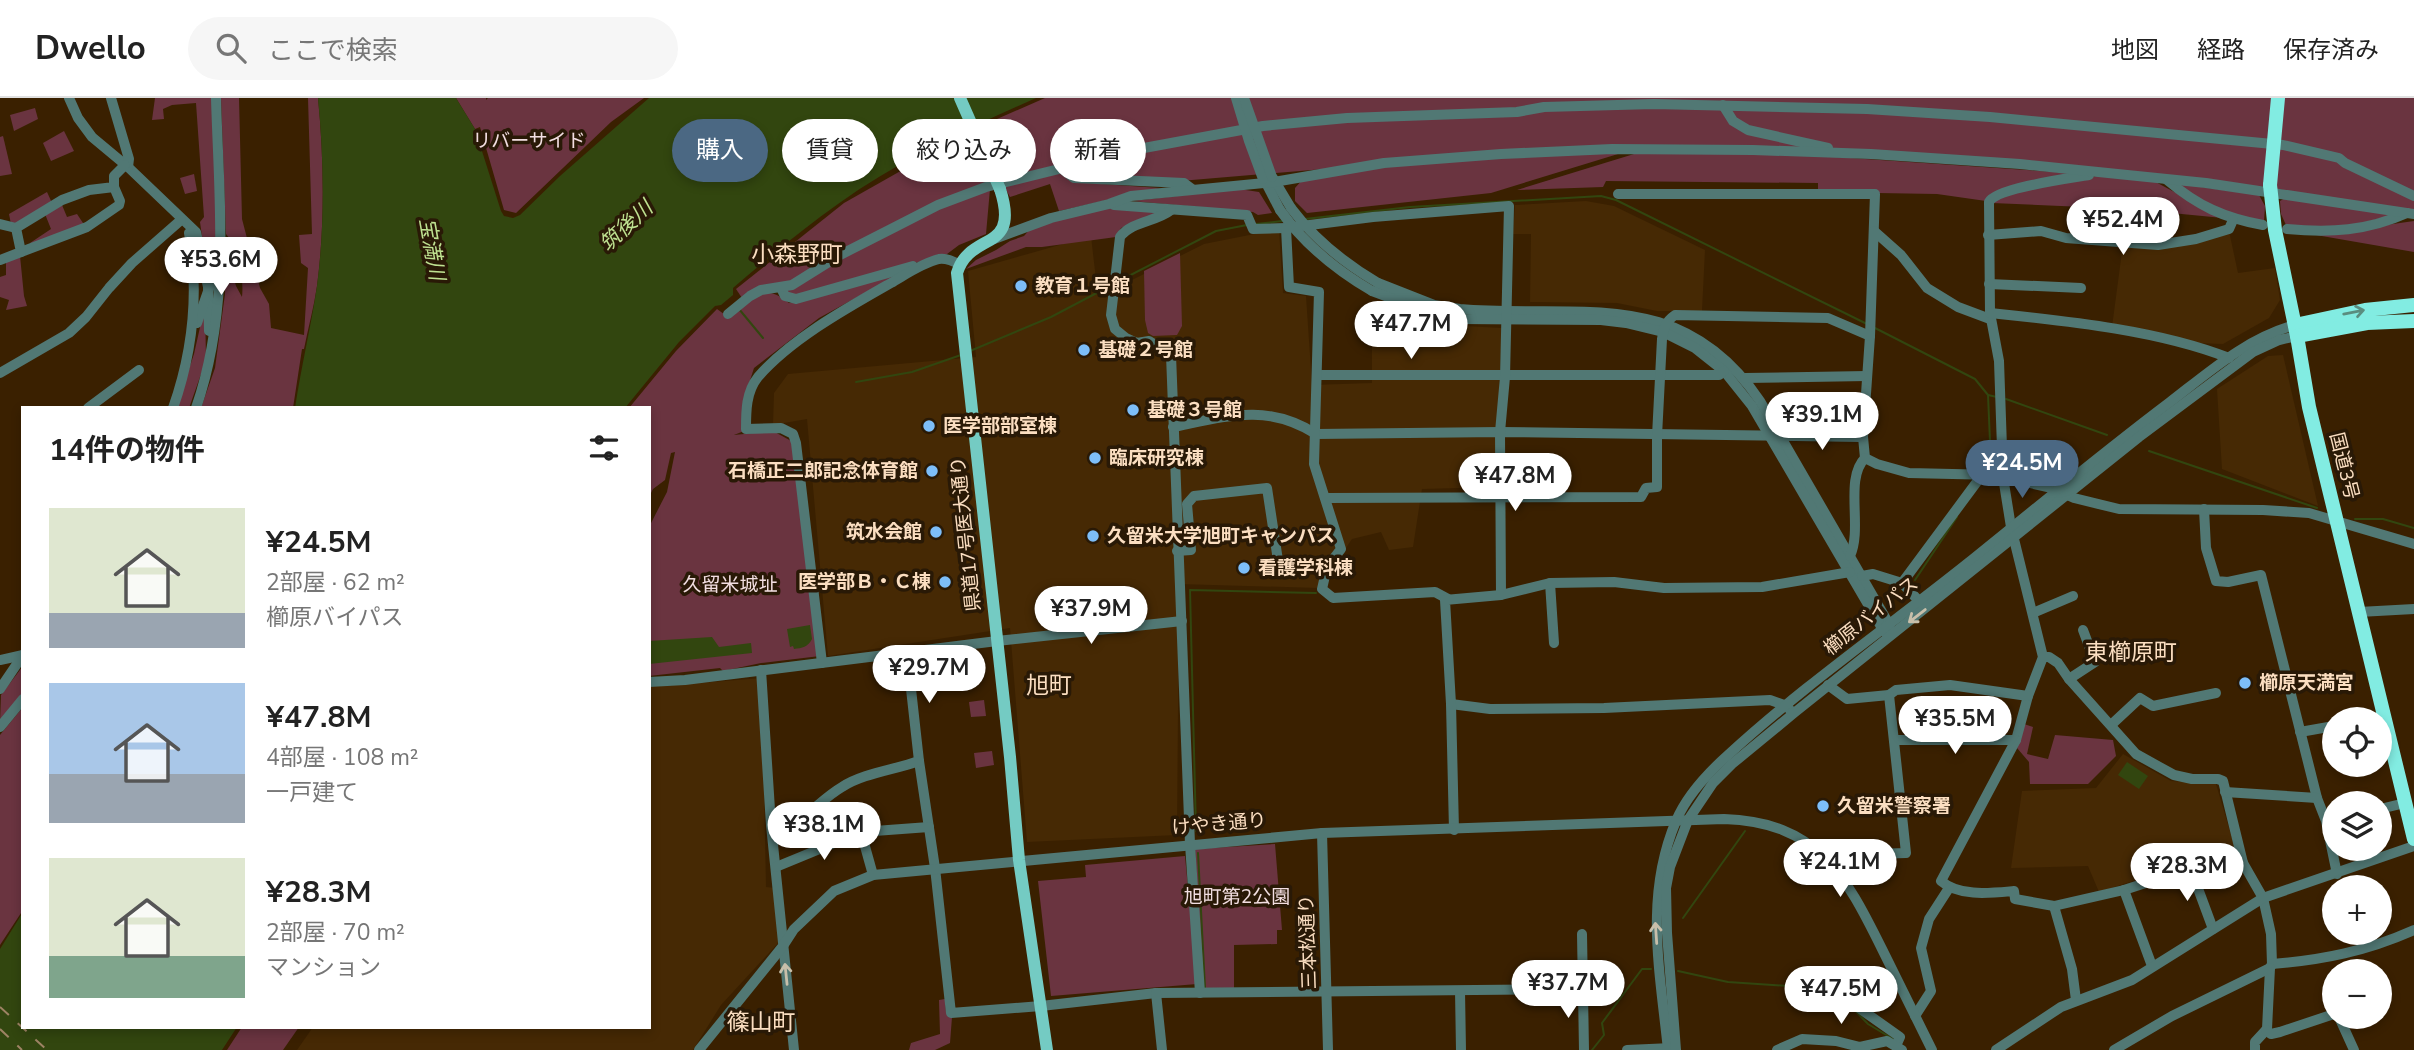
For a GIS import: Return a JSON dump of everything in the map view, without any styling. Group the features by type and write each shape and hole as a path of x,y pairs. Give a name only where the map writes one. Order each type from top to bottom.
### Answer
{"highway":[{"name":"国道3号","path":"2278,98 2271,189 2275,230 2309,407 2380,707"},
{"path":"2296,330 2365,310 2414,305"},
{"path":"2296,330 2414,321"},
{"name":"国道3号","path":"2392,753 2414,839"}],"main road":[{"path":"960,98 1000,190 1007,219 998,234 969,253 960,265"},
{"name":"県道17号医大通り","path":"960,265 957,273 1020,860 1048,1050"}],"street":[{"path":"69,98 78,118 92,137 127,166 195,232 208,287 209,340 212,352"},
{"path":"0,260 96,222 119,205 114,176 127,166 129,159 111,98"},
{"path":"197,406 212,352 219,300 222,237 216,98"},
{"path":"1236,98 1248,141 1269,180 1303,223 1337,257 1375,287"},
{"path":"1244,98 1280,210 1310,246 1352,279 1434,304 1507,316 1603,311 1625,313 1714,350 1745,378 1850,572 1888,630"},
{"path":"1723,105 1733,121 1748,130 1846,153"},
{"path":"1146,148 1263,126 1347,118 1517,112 1544,107 1723,105 1867,108 2283,145 2339,158 2414,196"},
{"path":"998,234 1131,196 1384,163 1504,154 1669,149 1945,158 2271,189 2411,214"},
{"path":"728,314 761,290 792,285 840,255 938,205 986,187 1050,172"},
{"path":"2100,172 1997,194 1989,202 1990,316 1999,361 1999,476 2043,657 2028,696 2016,740 1941,881 1949,888 1987,894 2014,891 2015,899 2054,906 2124,890 2213,861 2226,865 2243,863"},
{"path":"2166,179 2184,194 2233,220 2263,225"},
{"path":"1146,182 1184,183 1193,189"},
{"path":"0,224 16,228 62,200 89,190 114,187"},
{"path":"1618,194 1875,194 1863,437 1865,458 1856,475 1855,543 1850,556"},
{"path":"1109,204 1247,215 1250,224 1286,228 1373,217 1509,206 1505,376 1500,432 1501,595"},
{"path":"1171,210 1165,215 1138,224 1120,237 1111,315 1115,329 1126,338 1137,343 1149,341 1171,355 1190,844 1200,993"},
{"path":"2287,229 2341,231 2381,224 2411,214"},
{"path":"1988,235 2041,231 2066,238 2158,245 2196,239 2229,229 2233,220"},
{"path":"185,224 194,283 190,343"},
{"path":"0,373 69,333 132,263 185,224"},
{"path":"16,228 22,252"},
{"path":"1286,228 1289,288 1319,292 1314,464 1341,548 1327,567 1322,589 1333,598 1434,592 1448,599 1501,595 1550,583 1614,582 1664,588 1762,587 1850,572"},
{"path":"1874,232 1901,255 1927,288 1958,307 1990,316 2054,320 2192,344 2230,358"},
{"path":"174,406 190,343 213,277 218,242 222,237"},
{"path":"781,288 785,296 796,299 947,259 960,265"},
{"path":"822,663 796,443 793,434 781,428 746,429 750,392 757,378 811,332 928,264"},
{"path":"1989,284 2081,288"},
{"path":"1327,498 1641,497 1646,488 1657,487 1657,436 1665,328 1675,316 1828,318 1870,329"},
{"path":"1665,328 1724,371 1775,436 1862,576 1888,630"},
{"name":"櫛原バイパス","path":"1672,1049 1667,933 1670,867 1688,820 1713,783 1790,710 2230,358 2261,337 2296,330"},
{"name":"櫛原バイパス","path":"2136,433 2253,352 2296,330"},
{"path":"91,406 139,370"},
{"path":"1318,375 1718,375 1724,371"},
{"path":"1745,378 1867,376"},
{"path":"1173,427 1227,416 1267,414 1296,422 1316,434 1500,432 1863,437"},
{"path":"1865,458 1909,473 1999,476 2119,509 2309,513 2414,544"},
{"path":"1902,583 1982,475"},
{"path":"1177,551 1191,550 1187,504 1194,496 1267,488 1279,568"},
{"path":"2204,509 2206,548 2216,581 2228,582 2262,575 2317,798 2322,806"},
{"name":"櫛原バイパス","path":"1672,1049 1655,909 1662,863 1676,820 1693,794 1727,756 1828,685 1919,601 2013,531"},
{"path":"1862,576 1873,574 1902,583 1919,601"},
{"path":"1550,583 1554,643"},
{"path":"2032,613 2073,596"},
{"path":"1448,599 1445,600 1454,830"},
{"path":"2359,612 2414,609"},
{"path":"651,682 1182,621"},
{"path":"2069,680 2095,662 2083,630"},
{"path":"907,653 935,868 949,1011 956,1013 1041,1006 1156,993 1582,989"},
{"path":"0,660 21,655"},
{"path":"2043,657 2049,657 2058,663 2069,680 2136,754 2174,775 2223,781 2243,863 2263,898 2272,934 2266,1030 2255,1042 2255,1050"},
{"path":"0,689 21,658"},
{"path":"761,670 771,825 794,1050"},
{"path":"1828,685 1847,699 1889,695 1896,690 1950,685 2028,696"},
{"path":"2112,725 2140,698 2153,706 2216,693"},
{"path":"1831,863 1843,855 1906,853 1889,695"},
{"path":"1451,704 1490,709 1604,708 1770,700 1790,710"},
{"path":"0,727 21,701"},
{"path":"2300,732 2322,728"},
{"path":"1894,740 2016,740"},
{"path":"771,825 791,822 808,815 840,788 857,780 919,761"},
{"path":"2225,792 2317,798"},
{"path":"2392,806 2405,803"},
{"name":"けやき通り","path":"699,1050 783,946 793,929 834,891 873,875 1322,833 1738,820 1774,827 1792,834 1831,863 1857,897 1932,1050"},
{"path":"776,867 861,832 929,827"},
{"path":"861,832 873,875"},
{"name":"三本松通り","path":"1322,833 1328,1050"},
{"path":"1996,1050 2076,1000 2132,980 2152,965 2263,898 2414,846"},
{"path":"2335,861 2336,874"},
{"path":"2190,867 2213,929"},
{"path":"1915,1016 1931,991 1921,948 1929,919 1949,888"},
{"path":"2124,890 2152,965"},
{"path":"2054,906 2072,969 2076,1000"},
{"path":"2114,1050 2172,1016 2271,966 2320,960 2387,942 2414,930"},
{"path":"1582,934 1584,1050"},
{"path":"1460,991 1461,1050"},
{"path":"1156,993 1162,1050"},
{"path":"1777,1050 1802,1039 1836,1041 1860,1047 1887,1041 1899,1048 1900,1037 1859,1008 1849,996"},
{"path":"2266,1030 2271,1034 2322,1018"},
{"path":"2344,1029 2354,1050"},
{"path":"1627,1050 1672,1049"}],"shaded area":[{"path":"1586,201 1614,206 1705,250 1702,311 1657,311 1617,303 1530,302 1531,234 1513,234 1515,205"},
{"name":"久留米大学旭町キャンパス","path":"1279,229 1283,293 1306,296 1312,385 1372,383 1372,321 1502,328 1495,487 1422,489 1413,547 1389,550 1381,532 1352,539 1319,588 1179,584 1177,835 1027,842 1010,628 828,656 807,419 773,425 774,393 788,374 976,357 968,271 1091,236 1098,297 1204,244"},
{"path":"2229,231 2238,273 2275,268 2280,300 2269,318 2223,344 2194,343 2112,327 2123,244 2157,246"},
{"path":"2283,355 2318,506 2222,469 2217,389 2268,356"},
{"path":"762,678 766,887 775,888 780,941 721,1005 693,1050 297,1050 312,1029 651,1029 651,687"},
{"path":"2123,754 2171,781 2216,784 2235,848 2099,892 2088,866 2011,868 2022,791 2096,788"}],"green space":[{"path":"155,98 213,98 218,238 211,267 207,271 200,222 204,217 196,103 172,105 163,109 164,119 152,120"},
{"path":"221,98 239,98 242,219 260,288 269,304 271,328 304,335 308,268 301,263 299,235 312,234 308,98 318,98 323,192 320,263 293,406 202,406 215,368 225,294 225,246 236,286 242,297 240,264 226,234"},
{"name":"リバーサイド","path":"456,98 644,98 611,122 516,213 504,210 480,127 475,129"},
{"path":"1045,98 2414,98 2414,212 2265,187 1853,150 1792,154 2085,174 1986,201 1937,194 1818,192 1818,183 1606,181 1603,187 1517,190 1634,154 1618,154 1491,193 1307,213 1295,201 1295,188 1303,179 1386,167 1499,157 1608,153 1491,155 1180,181 1146,179 1146,119 1050,119 1050,173 1036,175 1036,119 997,119"},
{"path":"35,108 38,119 14,131 10,115"},
{"path":"64,131 74,151 51,161 43,143"},
{"path":"3,136 12,174 0,176 0,137"},
{"path":"194,174 197,191 185,194 180,178"},
{"path":"1050,174 1050,182 1160,188 1059,211 1050,184 1010,197 1004,186 1036,182 1036,178"},
{"path":"2102,175 2150,179 2223,218 2130,209 1992,203 1999,194"},
{"path":"892,176 892,182 987,182 988,185 788,283 742,298 736,289 844,203"},
{"path":"2180,184 2259,195 2265,206 2264,221 2230,216 2179,187"},
{"path":"990,189 986,234 959,245 947,254 797,296 788,294 784,289 885,234"},
{"path":"1239,189 1259,192 1272,213 1258,215 1253,212 1132,201"},
{"path":"47,192 52,203 15,226 11,224 9,214"},
{"path":"2285,198 2394,215 2341,228 2286,225 2281,214 2280,201"},
{"path":"62,205 67,217 77,214 85,226 32,247 30,243 51,229 45,214"},
{"path":"1107,207 1160,212 1121,228 1116,237 1026,247 966,269 976,260 1024,236 1031,228"},
{"path":"2414,221 2414,252 2316,235"},
{"path":"1180,253 1182,326 1177,335 1153,336 1148,333 1145,320 1144,271"},
{"path":"20,256 27,306 6,310 9,300 0,297 0,277 6,275 6,261"},
{"name":"久留米城址","path":"901,273 819,318 754,368 743,402 744,431 734,435 773,431 793,442 820,656 723,671 720,668 651,676 651,523 667,492 675,452 671,453 665,480 651,493 651,406 631,406 676,351 717,309 728,317 750,299 764,293 771,293 789,303"},
{"path":"205,305 206,360 190,406 177,406 194,354"},
{"path":"21,669 21,696 0,722 1,695"},
{"path":"984,700 986,716 971,717 969,702"},
{"path":"21,709 21,913 0,945 0,735"},
{"path":"2024,724 2033,727 2027,754 2048,759 2055,735 2113,740 2116,756 2088,784 2030,784 2029,762 2017,748"},
{"path":"992,751 994,765 976,768 974,753"},
{"name":"旭町第2公園","path":"1275,844 1282,930 1277,930 1277,944 1234,945 1234,990 1203,990 1195,849"},
{"path":"1185,856 1197,984 1051,996 1038,881 1086,877 1085,865"},
{"path":"945,999 946,1012 952,1017 950,1043 935,1050 909,1050 911,1043 940,1034 939,1000"},
{"path":"241,1029 298,1029 283,1050 227,1050"}],"water":[{"path":"318,98 456,98 475,129 501,211 504,216 513,218 520,215 649,98 1036,98 990,119 892,119 892,169 878,178 878,119 782,119 782,182 871,182 811,224 733,288 733,295 721,305 715,306 679,342 627,406 295,406 317,286 322,168"},
{"path":"810,625 812,639 809,644 797,649 790,647 787,629"},
{"path":"712,637 719,647 751,643 752,653 651,664 651,641"},
{"path":"2127,762 2148,776 2139,789 2118,775"},
{"path":"21,915 21,1029 236,1029 222,1050 0,1050 0,949"}],"waterway":[{"path":"1305,219 1410,207 1601,196 1616,200 1867,324"},
{"path":"1256,224 1282,221"},
{"path":"1119,281 1216,231 1247,225"},
{"path":"970,351 1051,317 1110,286"},
{"path":"739,309 763,338"},
{"path":"1875,328 1975,379 1988,395 1997,397"},
{"path":"856,382 912,372 961,355"},
{"path":"1987,471 1991,465 1988,395"},
{"path":"2006,399 2107,435"},
{"path":"2149,451 2317,508"},
{"path":"1915,580 1957,517"},
{"path":"2355,519 2383,519 2414,528"},
{"path":"1196,831 1190,590 1316,593"},
{"path":"1683,918 1745,831"},
{"path":"1198,853 1205,988"},
{"path":"1592,1050 1604,1035 1602,1023 1642,969 1651,969"},
{"path":"1678,971 1728,982 1817,988 1843,998 1868,1024 1893,1039"}],"railway":[{"path":"0,1007 21,1026"},
{"path":"0,1029 22,1050"},
{"path":"24,1029 47,1050"}],"place":[{"name":"教育１号館","path":"1021,286"},
{"name":"基礎２号館","path":"1084,350"},
{"name":"基礎３号館","path":"1133,410"},
{"name":"医学部部室棟","path":"929,426"},
{"name":"臨床研究棟","path":"1095,458"},
{"name":"石橋正二郎記念体育館","path":"932,471"},
{"name":"筑水会館","path":"936,532"},
{"name":"久留米大学旭町キャンパス","path":"1093,536"},
{"name":"看護学科棟","path":"1244,568"},
{"name":"医学部Ｂ・Ｃ棟","path":"945,582"},
{"name":"櫛原天満宮","path":"2245,683"},
{"name":"久留米警察署","path":"1823,806"}],"district":[{"name":"小森野町","path":"797,254"},
{"name":"東櫛原町","path":"2131,652"},
{"name":"旭町","path":"1049,685"},
{"name":"篠山町","path":"761,1022"}],"water label":[{"name":"筑後川","path":"626,226"},
{"name":"宝満川","path":"432,249"}]}
